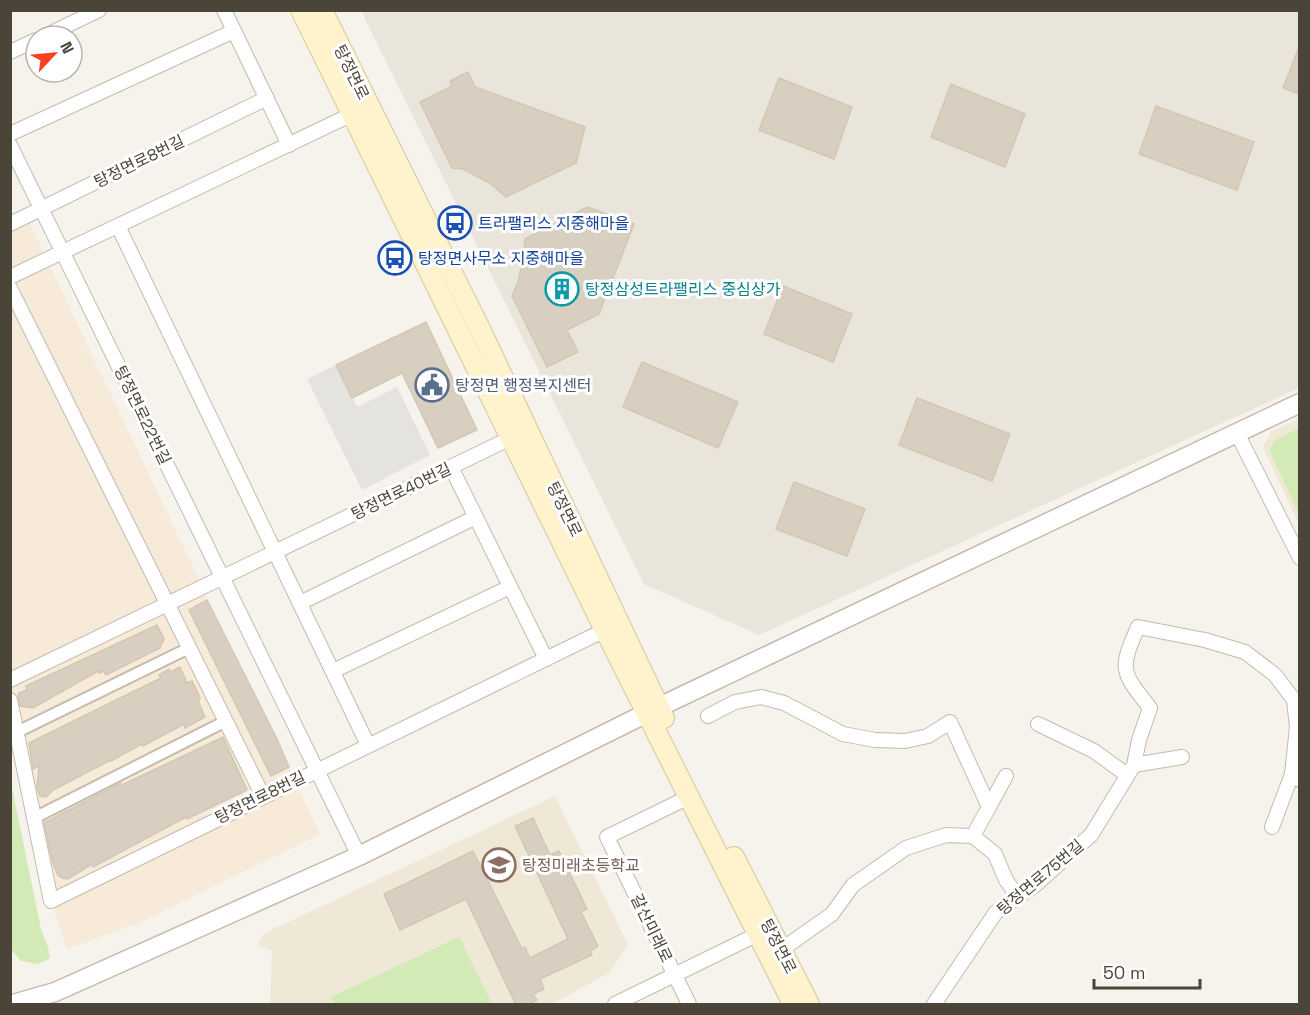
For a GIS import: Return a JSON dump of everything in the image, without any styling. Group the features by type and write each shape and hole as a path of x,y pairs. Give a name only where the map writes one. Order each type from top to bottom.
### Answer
{"main road":[{"name":"탕정면로","path":"301,10 361,110 481,331 520,434 605,630 653,710 689,797 758,934 798,1000"},
{"name":"탕정면로","path":"322,10 361,110"},
{"name":"탕정면로","path":"520,434 653,710 781,950 798,1000"}],"street":[{"path":"70,24 99,10"},
{"path":"224,10 289,145"},
{"path":"10,134 234,31"},
{"path":"10,52 24,46"},
{"name":"탕정면로8번길","path":"10,224 267,98"},
{"path":"10,277 361,110"},
{"name":"탕정면로22번길","path":"10,146 222,577"},
{"path":"118,226 368,745"},
{"path":"10,288 263,796"},
{"path":"13,1005 55,992 359,856 653,710 1299,403"},
{"name":"탕정면로40번길","path":"10,680 520,434"},
{"path":"1237,434 1299,558"},
{"path":"451,467 546,658"},
{"path":"300,603 476,517"},
{"path":"222,577 359,856"},
{"path":"333,671 510,587"},
{"name":"탕정면로75번길","path":"934,1005 996,912 1034,886 1091,835 1130,770 1150,708 1129,681 1124,669 1125,656 1138,627 1205,640 1245,652 1275,675 1294,700 1298,727 1296,777"},
{"name":"탕정면로8번길","path":"10,700 51,901 605,630"},
{"path":"17,732 189,648"},
{"path":"708,716 735,702 761,697 783,703 843,734 875,740 904,741 928,736 950,722 989,807"},
{"path":"34,818 226,722"},
{"path":"1038,724 1130,770 1182,757"},
{"path":"973,836 1006,776"},
{"path":"1272,827 1296,777"},
{"name":"갈산미래로","path":"689,797 607,837 689,1005"},
{"path":"781,950 832,914 853,885 906,848 946,835 973,836 995,854 1006,880 1018,897"},
{"path":"615,1005 758,934"},
{"name":"탕정면로","path":"798,1000 814,1005"}],"shaded area":[{"path":"361,11 1299,11 1299,388 759,635 644,584"},
{"path":"29,222 320,834 134,925 67,949 52,903 11,694 10,231"},
{"path":"336,365 357,407 397,387 430,455 362,490 307,379"},
{"path":"1299,419 1299,525 1263,447 1271,432"},
{"name":"탕정미래초등학교","path":"555,796 628,945 609,973 552,1004 270,1004 272,951 258,946 263,934"}],"green space":[{"path":"1299,428 1299,514 1270,451 1275,440"},
{"path":"10,778 41,929 50,958 38,964 21,961 11,949"},
{"path":"459,937 492,1004 335,1004 331,997"}],"building":[{"path":"1299,47 1299,94 1283,88"},
{"path":"468,72 475,87 585,127 576,163 506,197 490,183 463,169 452,168 420,102 452,86 450,81"},
{"path":"779,78 852,107 834,159 759,130"},
{"path":"951,84 1025,114 1005,167 931,137"},
{"path":"1156,106 1254,142 1237,190 1139,154"},
{"name":"탕정삼성트라팰리스 중심상가","path":"587,207 634,224 599,314 567,330 578,352 547,367 512,296 518,282 525,239"},
{"path":"783,286 852,314 833,362 764,334"},
{"name":"탕정면 행정복지센터","path":"426,322 477,430 438,448 402,373 352,398 336,365"},
{"path":"642,362 738,402 718,448 623,407"},
{"path":"917,398 1010,434 992,481 899,445"},
{"path":"794,482 865,509 847,556 776,529"},
{"path":"207,600 289,767 271,776 189,610"},
{"path":"157,625 164,639 160,648 106,675 104,671 99,673 98,671 33,708 20,706 18,696 19,693 27,690 26,686"},
{"path":"180,667 187,683 192,681 198,693 200,698 198,701 205,717 185,728 184,724 143,746 142,744 53,790 46,797 40,796 37,788 39,766 33,769 29,743 161,678 159,675 169,669 170,672"},
{"path":"223,737 247,790 187,819 186,817 93,867 92,864 68,879 58,875 53,864 44,823 121,783 122,785"},
{"path":"533,818 550,855 559,851 587,909 581,912 598,946 590,951 592,955 540,979 544,989 533,994 537,1000 527,1005 516,1005 466,899 400,930 384,894 473,851 522,949 525,947 530,958 568,939 515,826"}],"place":[{"name":"트라팰리스 지중해마을","path":"455,223"},
{"name":"탕정면사무소 지중해마을","path":"395,258"},
{"name":"탕정삼성트라팰리스 중심상가","path":"562,289"},
{"name":"탕정면 행정복지센터","path":"432,385"},
{"name":"탕정미래초등학교","path":"499,865"}]}
